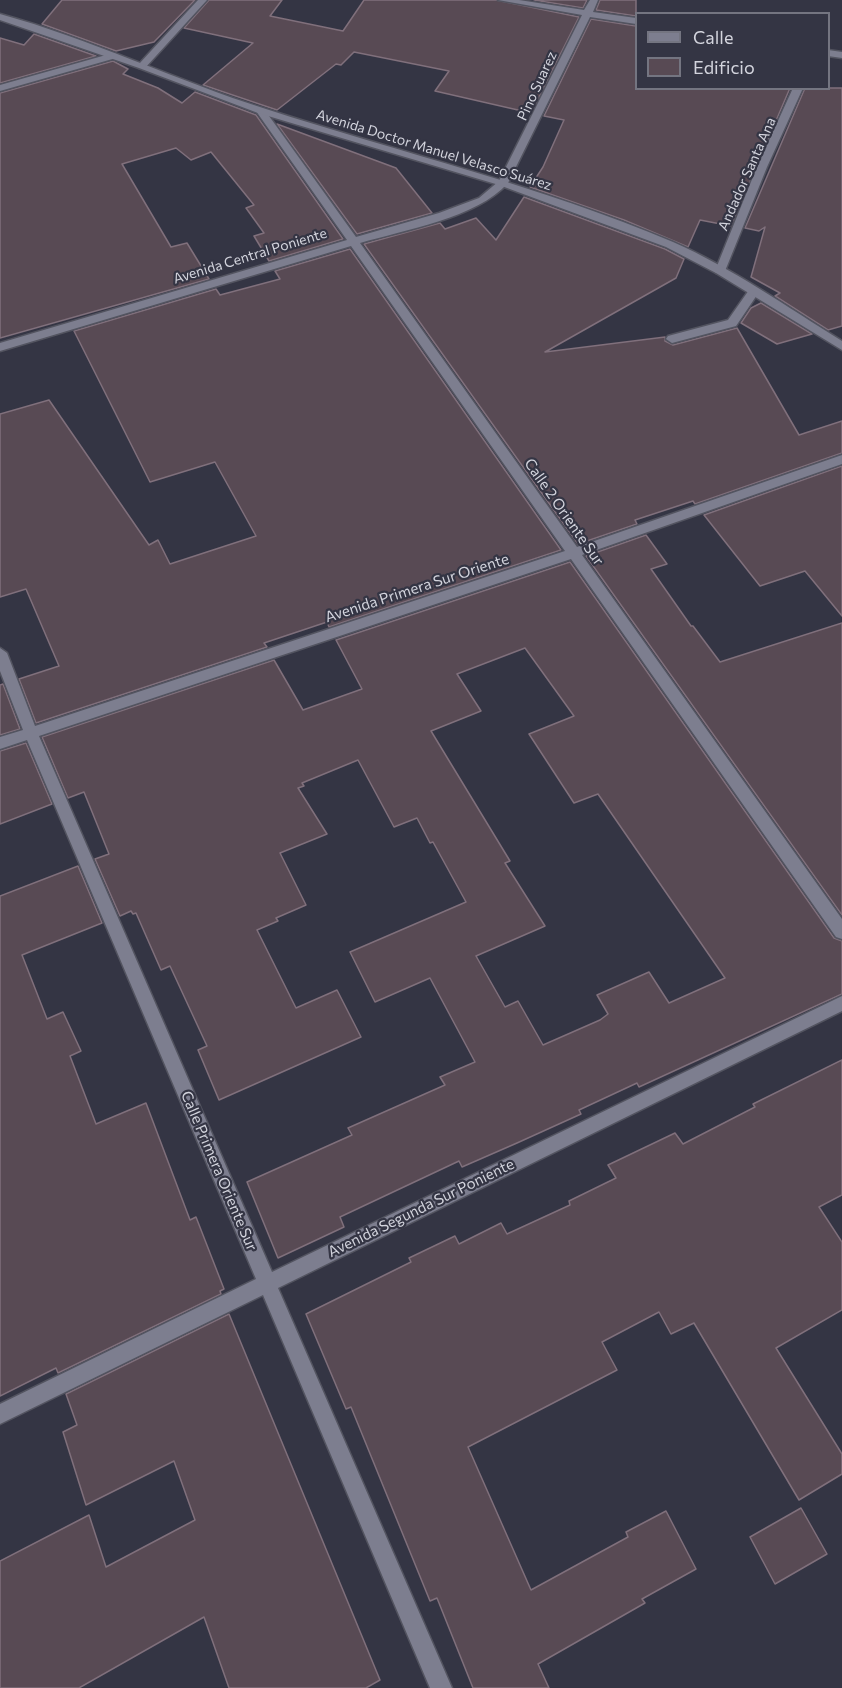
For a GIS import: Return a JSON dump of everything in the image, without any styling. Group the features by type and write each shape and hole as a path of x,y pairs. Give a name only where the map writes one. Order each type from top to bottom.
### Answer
{"street":[{"path":"142,66 203,0"},
{"path":"502,0 635,21"},
{"name":"Pino Suarez","path":"504,183 519,157 594,0"},
{"name":"Avenida Doctor Manuel Velasco Suárez","path":"0,17 142,66 261,111 504,183 670,245 720,271 842,346"},
{"path":"0,88 113,56"},
{"name":"Andador Santa Ana","path":"720,271 762,167 797,90"},
{"name":"Calle 2 Oriente Sur","path":"261,111 842,932"},
{"name":"Avenida Central Poniente","path":"0,347 353,240 444,215 483,200 504,183"},
{"path":"672,339 732,323 753,292"},
{"name":"Avenida Primera Sur Oriente","path":"0,743 573,554 842,459"},
{"name":"Calle Primera Oriente Sur","path":"0,653 31,733 441,1688"},
{"name":"Avenida Segunda Sur Poniente","path":"0,1414 842,1003"}],"building":[{"path":"62,0 195,0 154,42 116,51 42,24"},
{"path":"209,0 282,0 270,16 343,31 364,0 496,0 579,17 531,113 435,91 449,71 354,52 341,65 336,64 277,110 203,85 253,43 184,28"},
{"path":"534,0 587,0 583,8"},
{"path":"600,0 636,0 635,16 596,10"},
{"path":"591,19 635,26 635,90 789,90 731,226 700,220 688,247 624,220 530,187 543,167 564,120 544,116"},
{"path":"34,34 96,56 0,83 0,38 24,45"},
{"path":"113,61 128,69 123,74 158,88 182,103 195,92 256,115 343,239 269,261 254,236 264,233 246,208 254,205 211,152 191,160 176,148 122,164 171,247 187,243 209,279 0,338 0,93"},
{"path":"842,88 842,326 828,330 775,296 780,293 751,277 765,227 759,231 745,228 804,90"},
{"path":"277,124 396,168 432,213 357,234"},
{"path":"524,197 665,249 684,259 676,278 545,352 665,337 665,341 673,345 737,328 799,435 842,421 842,453 695,504 693,501 635,520 637,524 578,544 364,244 440,223 445,229 476,218 496,240"},
{"path":"350,249 561,550 329,627 327,622 264,643 267,647 36,723 19,679 59,666 26,589 0,597 0,414 49,400 149,545 158,540 170,564 256,536 215,462 150,482 74,331 216,289 220,295 280,279 275,271"},
{"path":"761,303 812,334 777,344 741,323 751,308"},
{"path":"842,466 842,616 805,571 760,586 704,515"},
{"path":"646,535 667,564 651,569 691,626 720,662 842,623 842,915 586,556"},
{"path":"570,562 834,938 842,941 842,994 639,1087 637,1083 579,1110 581,1114 462,1167 459,1161 340,1217 344,1227 278,1258 247,1182 352,1135 348,1128 445,1085 440,1077 475,1062 430,978 375,1002 350,952 466,902 417,818 394,827 358,760 302,783 304,786 298,788 327,834 280,853 306,905 276,918 278,921 257,930 296,1008 337,990 361,1037 219,1100 198,1050 207,1046 170,966 161,970 136,913 133,914 131,911 120,916 95,859 109,854 84,792 68,798 42,737 274,660 303,710 362,689 336,640","holes":["525,648 574,716 529,734 574,803 598,794 725,978 669,1003 649,972 597,995 608,1014 600,1020 543,1045 518,1001 505,1007 476,956 545,926 505,863 510,861 431,731 481,711 457,674"]},
{"path":"3,684 20,729 0,735 0,685"},
{"path":"26,743 52,804 0,824 0,751"},
{"path":"78,866 102,923 22,955 47,1019 63,1012 81,1051 70,1056 96,1124 146,1103 190,1220 196,1217 224,1289 220,1291 221,1294 58,1373 56,1368 0,1396 0,896"},
{"path":"842,1060 842,1195 819,1207 842,1242 842,1310 776,1348 842,1454 842,1474 799,1500 694,1323 671,1334 659,1312 602,1342 617,1370 468,1447 531,1590 628,1537 626,1532 666,1511 696,1569 642,1599 645,1603 538,1664 549,1688 473,1688 437,1598 430,1601 351,1407 346,1409 306,1314 411,1262 409,1258 455,1236 459,1244 501,1223 507,1234 570,1205 569,1201 616,1178 608,1165 675,1133 683,1144 755,1107 753,1104"},
{"path":"229,1314 380,1680 366,1688 229,1688 204,1617 79,1688 0,1688 0,1561 89,1515 106,1567 195,1520 174,1461 86,1505 63,1432 77,1425 66,1394"},
{"path":"801,1508 827,1554 775,1584 750,1537"}]}
